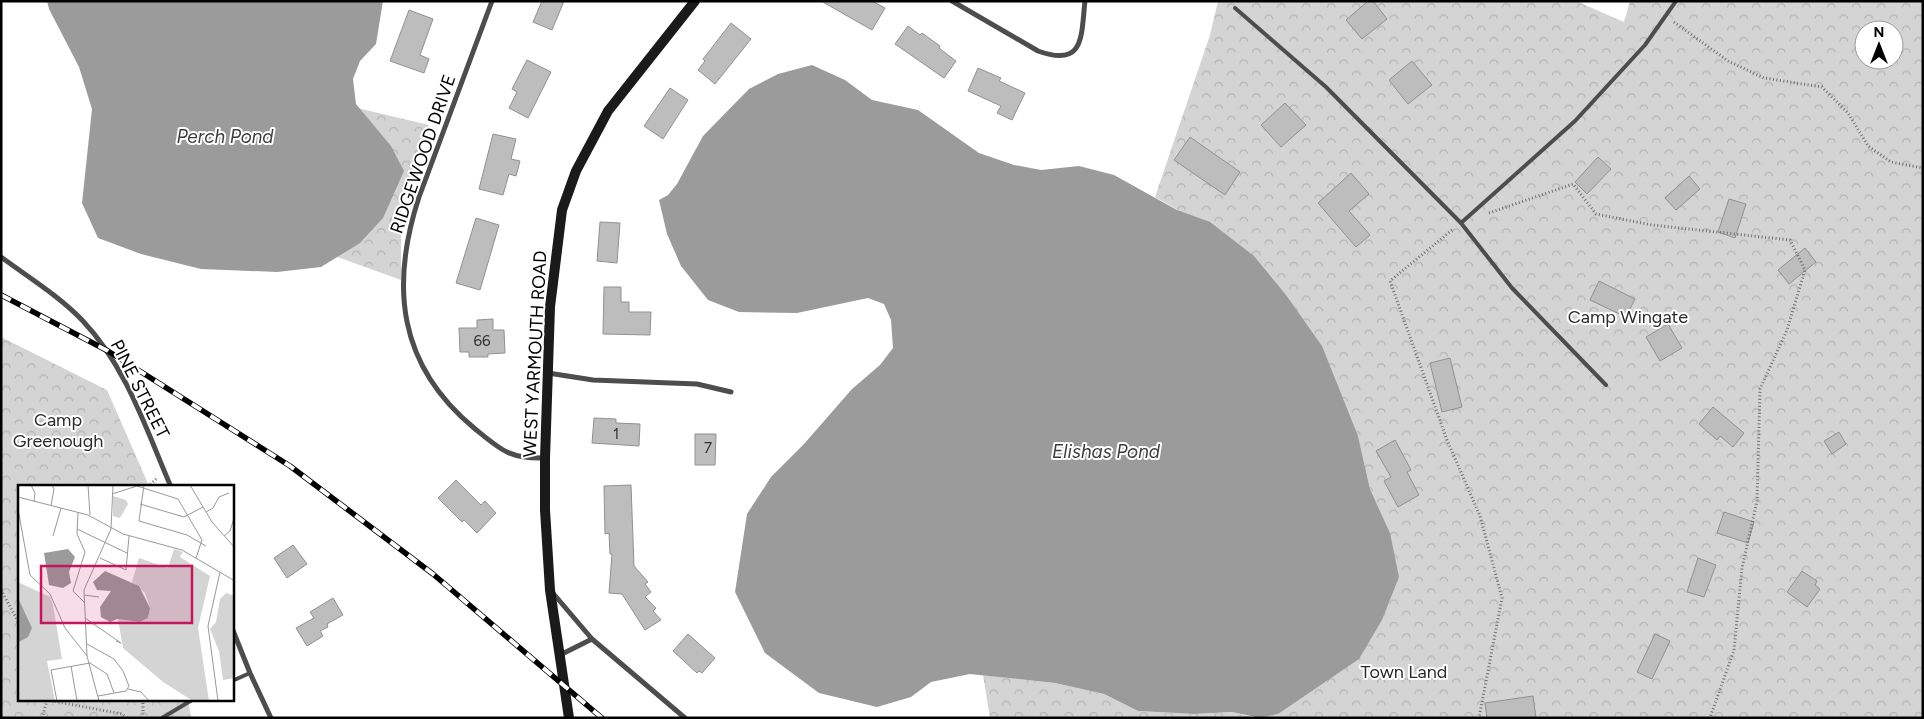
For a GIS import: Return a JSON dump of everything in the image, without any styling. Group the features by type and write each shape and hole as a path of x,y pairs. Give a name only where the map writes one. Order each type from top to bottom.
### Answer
{"main road":[{"name":"WEST YARMOUTH ROAD","path":"569,718 550,590 545,510 550,307 562,210 576,171 608,110 695,1"}],"street":[{"name":"RIDGEWOOD DRIVE","path":"492,1 410,226 404,266 404,312 410,334 424,368 439,393 456,412 497,447 511,455 520,458 545,458"},
{"path":"952,1 1038,51 1052,56 1066,56 1078,48 1084,1"},
{"name":"PINE STREET","path":"1,257 81,318 108,351 138,408 171,485"},
{"path":"548,373 593,380 697,384 731,392"},
{"path":"550,590 592,639 685,718"},
{"path":"234,633 271,718"},
{"path":"560,655 592,639"}],"lane":[{"path":"1461,222 1576,121 1645,45 1676,1"},
{"path":"1235,8 1326,87 1461,222 1512,288 1606,385"},
{"path":"234,680 250,672"},
{"path":"162,718 189,702"}],"path":[{"path":"1666,15 1728,62 1764,78 1822,87 1848,113 1868,146 1891,162 1923,168"},
{"path":"1487,214 1573,184 1596,214 1652,225 1790,240 1805,270 1786,330 1760,389 1757,501 1742,568 1734,650 1710,718"},
{"path":"1461,222 1390,281 1447,440 1480,516 1502,598 1479,718"},
{"path":"1,590 18,621"},
{"path":"42,718 47,702"},
{"path":"59,702 122,714 128,718"},
{"path":"143,702 143,718"}],"green space":[{"name":"Camp Wingate","path":"1218,1 1576,1 1624,22 1630,1 1923,1 1923,718 1260,718 1278,714 1390,533 1370,489 1358,436 1178,210 1155,197 1210,35"},
{"path":"353,107 429,125 401,202 401,280 293,241"},
{"name":"Camp Greenough","path":"1,337 107,390 149,485 18,485 18,702 188,702 191,718 1,718"},
{"path":"983,675 1055,683 1104,694 1138,711 1194,714 1232,712 1256,718 990,718"}],"water":[{"name":"Perch Pond","path":"47,1 383,1 376,44 360,61 353,79 356,104 391,146 404,171 383,218 360,243 321,267 277,272 201,269 141,254 98,238 82,203 92,109 79,67 49,9"},
{"name":"Elishas Pond","path":"812,65 845,80 872,100 918,110 979,153 1014,165 1041,170 1079,166 1114,175 1177,210 1210,222 1254,256 1286,295 1322,346 1358,436 1370,489 1390,533 1399,577 1382,620 1359,659 1278,714 1260,718 1232,712 1194,714 1138,711 1104,694 1055,683 970,674 931,682 911,697 877,707 819,693 765,653 735,592 747,514 771,477 804,444 852,389 880,365 893,348 891,320 884,304 868,298 797,313 739,312 708,300 681,266 667,234 659,200 668,195 677,184 703,136 749,89 778,74"}],"building":[{"path":"542,1 564,1 552,30 533,22"},
{"path":"821,1 872,1 885,8 872,30"},
{"path":"1368,1 1373,1 1387,19 1362,39 1346,20"},
{"path":"409,10 433,19 420,55 429,59 424,73 390,61"},
{"path":"731,23 751,39 715,84 698,70 705,61 703,59"},
{"path":"908,26 940,46 939,48 956,61 944,78 895,44"},
{"path":"527,60 551,72 528,118 509,108 517,92 512,89"},
{"path":"1412,61 1432,85 1408,104 1389,80"},
{"path":"978,68 1001,78 999,81 1025,93 1012,120 997,113 1001,106 968,91"},
{"path":"670,88 688,100 663,139 644,126"},
{"path":"1285,103 1306,125 1281,147 1261,125"},
{"path":"493,134 516,139 511,159 520,161 516,176 509,174 503,195 479,189"},
{"path":"1190,137 1240,172 1225,195 1174,160"},
{"path":"1598,157 1611,169 1587,194 1575,182"},
{"path":"1351,173 1369,194 1349,211 1370,235 1356,247 1318,203"},
{"path":"1689,176 1700,189 1676,210 1665,198"},
{"path":"1729,199 1746,204 1735,238 1718,232"},
{"path":"476,218 499,225 480,290 456,283"},
{"path":"600,222 620,223 617,263 597,261"},
{"path":"1805,248 1816,262 1789,284 1778,270"},
{"path":"1599,281 1635,299 1626,317 1590,300"},
{"path":"604,287 621,287 621,302 629,302 629,312 651,312 650,335 603,334"},
{"path":"493,319 493,330 504,330 505,353 488,354 488,357 469,357 469,352 460,352 459,328 477,328 477,320"},
{"path":"1668,324 1682,348 1660,361 1646,337"},
{"path":"1450,358 1462,407 1442,412 1430,363"},
{"path":"1713,407 1744,433 1733,447 1720,436 1717,440 1699,424"},
{"path":"594,418 616,419 616,423 640,424 639,446 592,443"},
{"path":"1839,432 1846,444 1832,454 1824,441"},
{"path":"695,434 716,434 715,465 695,465"},
{"path":"1395,440 1411,470 1407,472 1419,495 1398,507 1384,481 1391,477 1376,451"},
{"path":"456,480 481,505 485,501 496,513 477,533 464,520 462,522 438,498"},
{"path":"631,485 634,566 648,582 645,584 651,592 645,597 656,608 653,611 661,620 645,630 622,594 609,593 612,554 610,554 609,533 605,534 604,486"},
{"path":"1724,512 1754,522 1748,543 1717,533"},
{"path":"293,545 307,564 287,578 274,558"},
{"path":"1698,558 1716,565 1704,597 1687,592"},
{"path":"1802,571 1817,581 1815,585 1820,589 1807,607 1787,592"},
{"path":"333,598 343,615 327,624 328,627 320,631 323,636 307,646 296,628 314,618 310,612"},
{"path":"688,634 715,658 702,673 699,671 697,673 673,651"},
{"path":"1655,634 1670,641 1652,679 1637,672"},
{"path":"1533,696 1536,718 1487,718 1485,703"}],"railway":[{"path":"1,295 108,351 290,466 433,574 602,718"}],"park label":[{"name":"Town Land","path":"1404,672"}]}
